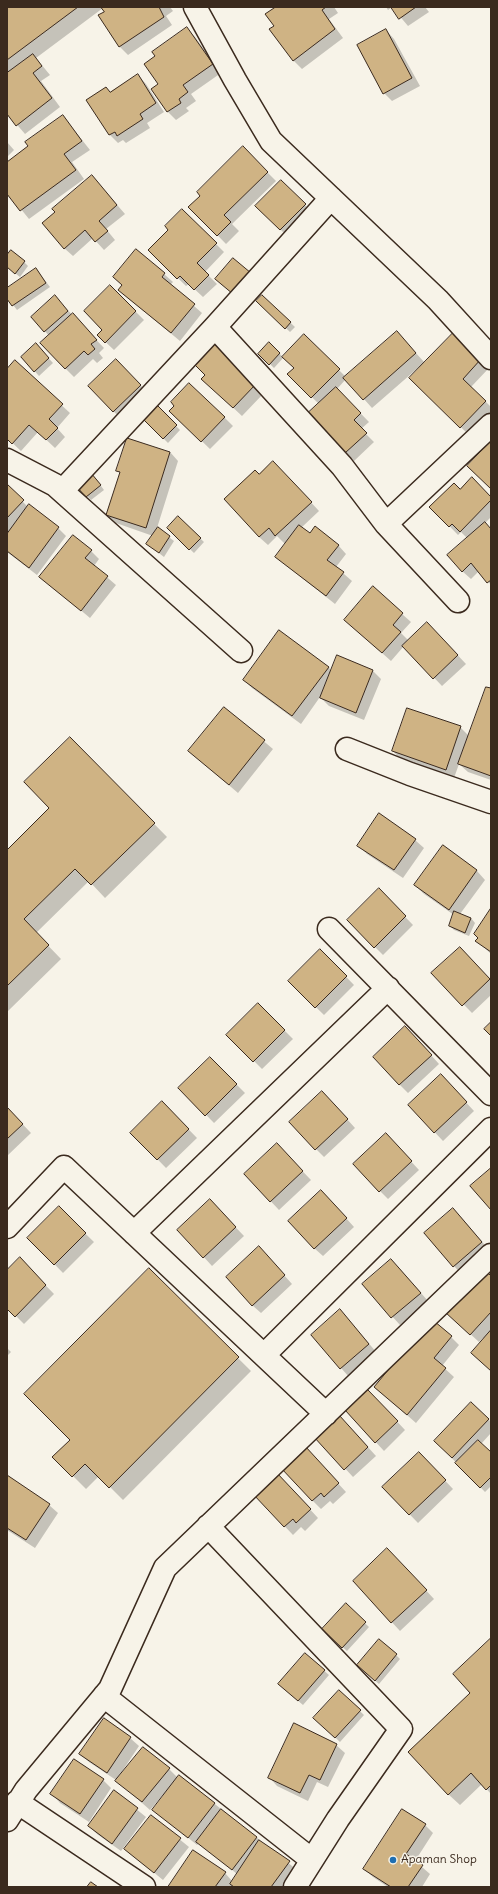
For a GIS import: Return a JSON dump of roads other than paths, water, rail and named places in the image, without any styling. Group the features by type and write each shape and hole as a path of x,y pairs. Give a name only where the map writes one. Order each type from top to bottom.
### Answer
{"street":[{"path":"195,7 235,80 272,141 438,300 491,358"},
{"path":"62,491 215,327 331,198"},
{"path":"215,327 342,466 386,524 458,601"},
{"path":"386,524 491,425"},
{"path":"7,460 55,485 241,651"},
{"path":"347,749 410,774 491,802"},
{"path":"329,929 491,1094"},
{"path":"134,1233 388,988"},
{"path":"264,1355 491,1129"},
{"path":"7,1227 64,1168 326,1414"},
{"path":"144,1887 12,1811 110,1689 165,1568 491,1255"},
{"path":"208,1526 401,1729 338,1819 295,1887"},
{"path":"104,1696 312,1860"}],"place":[{"name":"Apaman Shop","path":"393,1860"}]}
